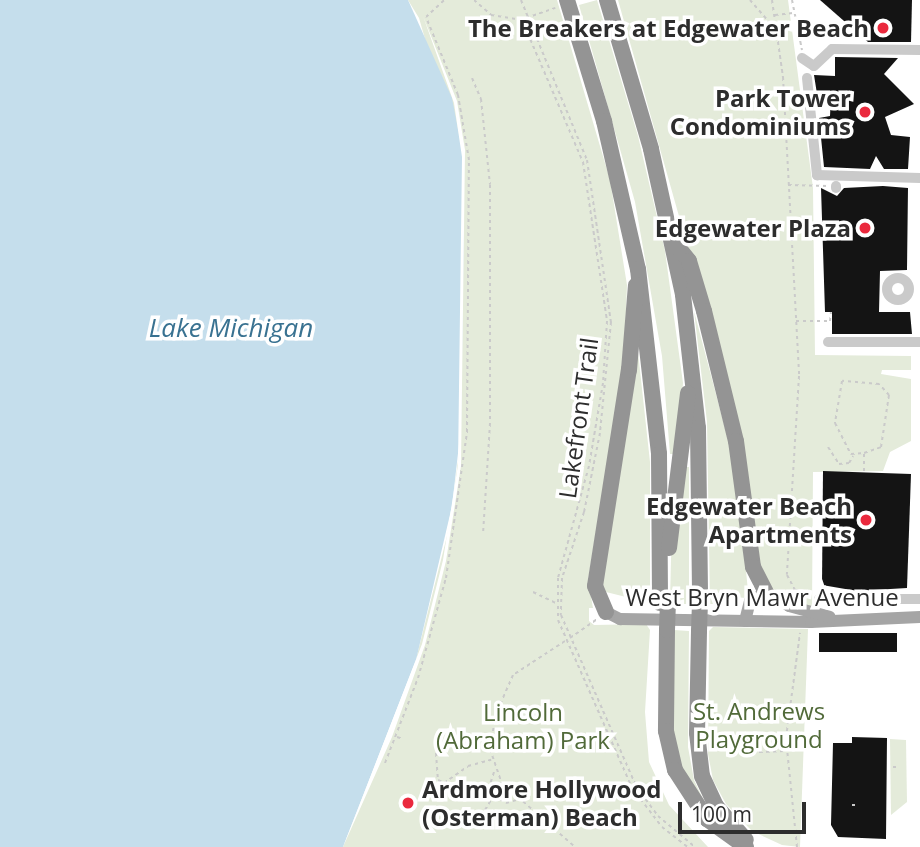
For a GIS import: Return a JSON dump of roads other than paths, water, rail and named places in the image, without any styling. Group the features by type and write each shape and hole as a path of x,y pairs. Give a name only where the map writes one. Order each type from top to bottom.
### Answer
{"highway":[{"path":"607,0 673,241 691,359 699,455 697,733 702,776 716,806 753,847"},
{"path":"561,4 604,121 639,269 659,454 664,603"},
{"path":"673,241 689,261 704,311 736,441 753,567 766,592"},
{"path":"606,612 594,586 629,370 639,269"},
{"path":"691,359 664,603 659,743 665,768 692,814 732,847"},
{"path":"663,630 666,719 675,770 707,819 746,847"}],"main road":[{"path":"746,621 750,601 766,592 789,607 830,618"},
{"name":"West Bryn Mawr Avenue","path":"606,612 620,619 811,622 830,618 920,617"}],"street":[{"path":"802,58 814,66 832,49 920,50"},
{"path":"807,78 817,175 920,178"},
{"path":"828,341 920,342"},
{"name":"West Bryn Mawr Avenue","path":"815,595 920,599"}],"water":[{"name":"Lake Michigan","path":"0,0 408,0 452,98 462,150 464,216 461,427 452,506 416,660 343,847 0,847"}],"place":[{"name":"The Breakers at Edgewater Beach","path":"883,28"},
{"name":"Park Tower Condominiums","path":"865,112"},
{"name":"Edgewater Plaza","path":"865,228"},
{"name":"Edgewater Beach Apartments","path":"866,520"},
{"name":"Ardmore Hollywood (Osterman) Beach","path":"408,803"}],"park label":[{"name":"St. Andrews Playground","path":"759,725"},
{"name":"Lincoln (Abraham) Park","path":"523,726"}]}
